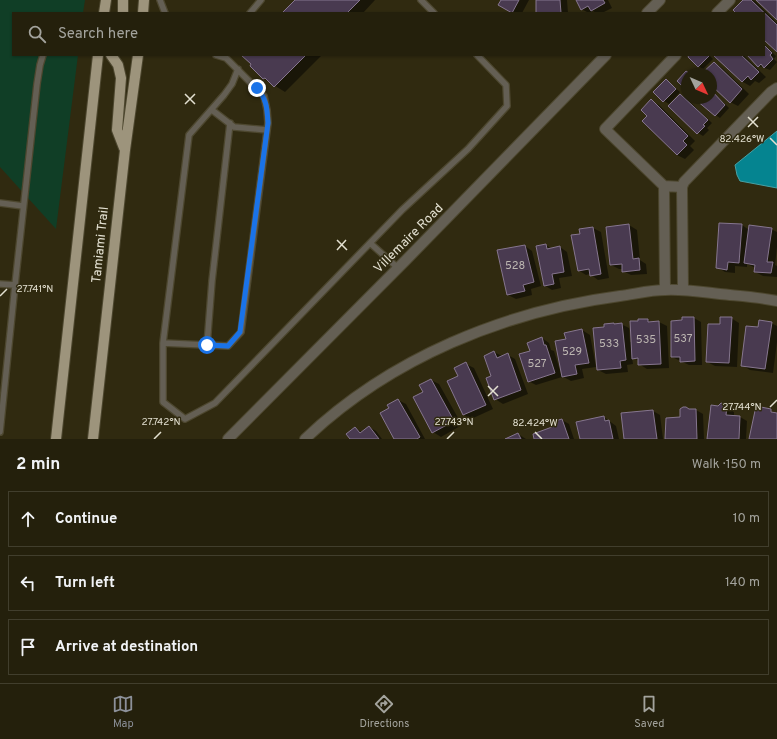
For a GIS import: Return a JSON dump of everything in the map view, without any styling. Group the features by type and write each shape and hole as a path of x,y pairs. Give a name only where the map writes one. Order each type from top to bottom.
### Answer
{"main road":[{"path":"104,12 106,0"},
{"path":"123,0 123,12"},
{"path":"142,12 144,0"},
{"name":"Tamiami Trail","path":"56,439 98,56"},
{"path":"112,56 118,65 121,78 117,130 125,150"},
{"name":"Tamiami Trail","path":"93,439 125,150 138,56"}],"street":[{"path":"648,12 660,0"},
{"path":"718,12 730,0"},
{"name":"Villemaire Road","path":"228,439 605,56"},
{"path":"675,56 605,129 664,186 682,187"},
{"path":"683,290 682,187 684,182 771,92 777,88"},
{"path":"664,186 665,290"},
{"path":"305,439 322,422 376,383 427,354 480,331 526,315 589,300 665,290 683,290 777,301"}],"lane":[{"path":"160,0 164,12"},
{"path":"251,12 261,0"},
{"path":"421,0 433,12"},
{"path":"0,432 23,206 37,84 43,56"},
{"path":"238,69 232,84 212,110 189,135 163,343 163,402 185,419 215,404 402,210 468,149 507,106 506,85 478,56"},
{"path":"163,343 228,346 240,332 267,130 267,110 264,96 225,57"},
{"path":"212,110 234,127 267,130"},
{"path":"207,345 212,281 230,123"},
{"path":"0,203 23,206"},
{"path":"370,243 398,268"},
{"path":"0,284 15,285"}],"green space":[{"path":"0,0 85,0 83,12 12,12 12,56 78,56 56,229 0,167"}],"water":[{"path":"777,131 777,188 740,181 735,165"}],"building":[{"path":"295,0 360,0 348,12 283,12"},
{"path":"501,0 519,0 513,12 498,5"},
{"path":"536,0 560,0 561,12 536,12"},
{"path":"576,0 603,0 605,3 591,11 588,6 581,10"},
{"path":"743,0 751,0 763,12 735,12 733,10"},
{"path":"756,0 777,0 777,20"},
{"path":"765,13 777,25 777,52 765,41"},
{"path":"765,46 772,53 770,55 773,59 764,68 761,64 758,67 748,56 765,56"},
{"path":"242,56 305,56 274,87 265,78 263,79 250,66 251,64"},
{"path":"688,56 709,56 698,67"},
{"path":"714,56 742,56 759,72 751,80 748,76 742,82"},
{"path":"714,62 742,89 730,103 717,91 717,68 708,68"},
{"path":"681,77 681,85 677,81"},
{"path":"666,79 676,89 663,102 653,92"},
{"path":"680,94 681,104 691,104 708,120 703,125 705,126 697,134 668,106"},
{"path":"717,96 725,105 715,116 701,104 717,104"},
{"path":"651,99 688,136 683,141 687,145 677,155 642,121 647,116 641,110"},
{"path":"719,223 742,224 739,263 728,262 727,270 716,268"},
{"path":"629,224 633,259 639,258 640,270 622,272 622,264 610,265 606,227"},
{"path":"749,225 772,228 767,262 773,262 771,273 754,272 755,265 744,263"},
{"path":"593,227 601,274 590,276 589,269 578,271 571,235 580,234 579,229"},
{"path":"546,244 547,249 560,246 564,272 552,274 554,284 544,286 536,246"},
{"path":"525,245 534,282 523,285 525,291 507,295 497,250"},
{"path":"682,317 694,317 695,361 680,362 680,357 671,357 671,321 682,320"},
{"path":"720,317 732,317 729,363 706,362 708,324 720,324"},
{"path":"638,319 648,319 648,322 659,321 661,364 638,365 638,358 632,359 630,321 638,321"},
{"path":"759,320 772,322 765,369 741,366 746,326 758,327"},
{"path":"622,323 626,360 620,361 621,368 597,370 593,328 604,327 604,324"},
{"path":"582,329 589,363 575,365 577,374 562,377 555,341 566,339 564,333"},
{"path":"542,337 555,373 528,382 519,354 530,351 527,343"},
{"path":"494,351 497,358 508,353 521,390 494,400 486,378 491,376 484,356"},
{"path":"466,362 486,405 463,415 447,381 458,376 454,368"},
{"path":"431,379 454,421 432,433 413,397 423,392 419,385"},
{"path":"398,399 420,437 417,439 394,439 380,413 389,408 387,405"},
{"path":"721,403 727,406 726,415 740,416 739,439 707,439 711,405 718,406"},
{"path":"756,406 771,409 771,412 777,413 777,439 749,439"},
{"path":"683,407 696,409 697,439 665,439 666,418 680,417 680,409"},
{"path":"653,410 657,439 624,439 621,413"},
{"path":"604,416 605,421 609,420 613,439 580,439 576,422"},
{"path":"562,419 569,439 534,439 533,434 552,427 551,422"},
{"path":"369,426 379,439 350,439 346,434 355,427 360,433"},
{"path":"518,433 521,439 505,439"}],"route":[{"path":"207,345 228,346 240,332 268,123 264,96 257,88"}]}
